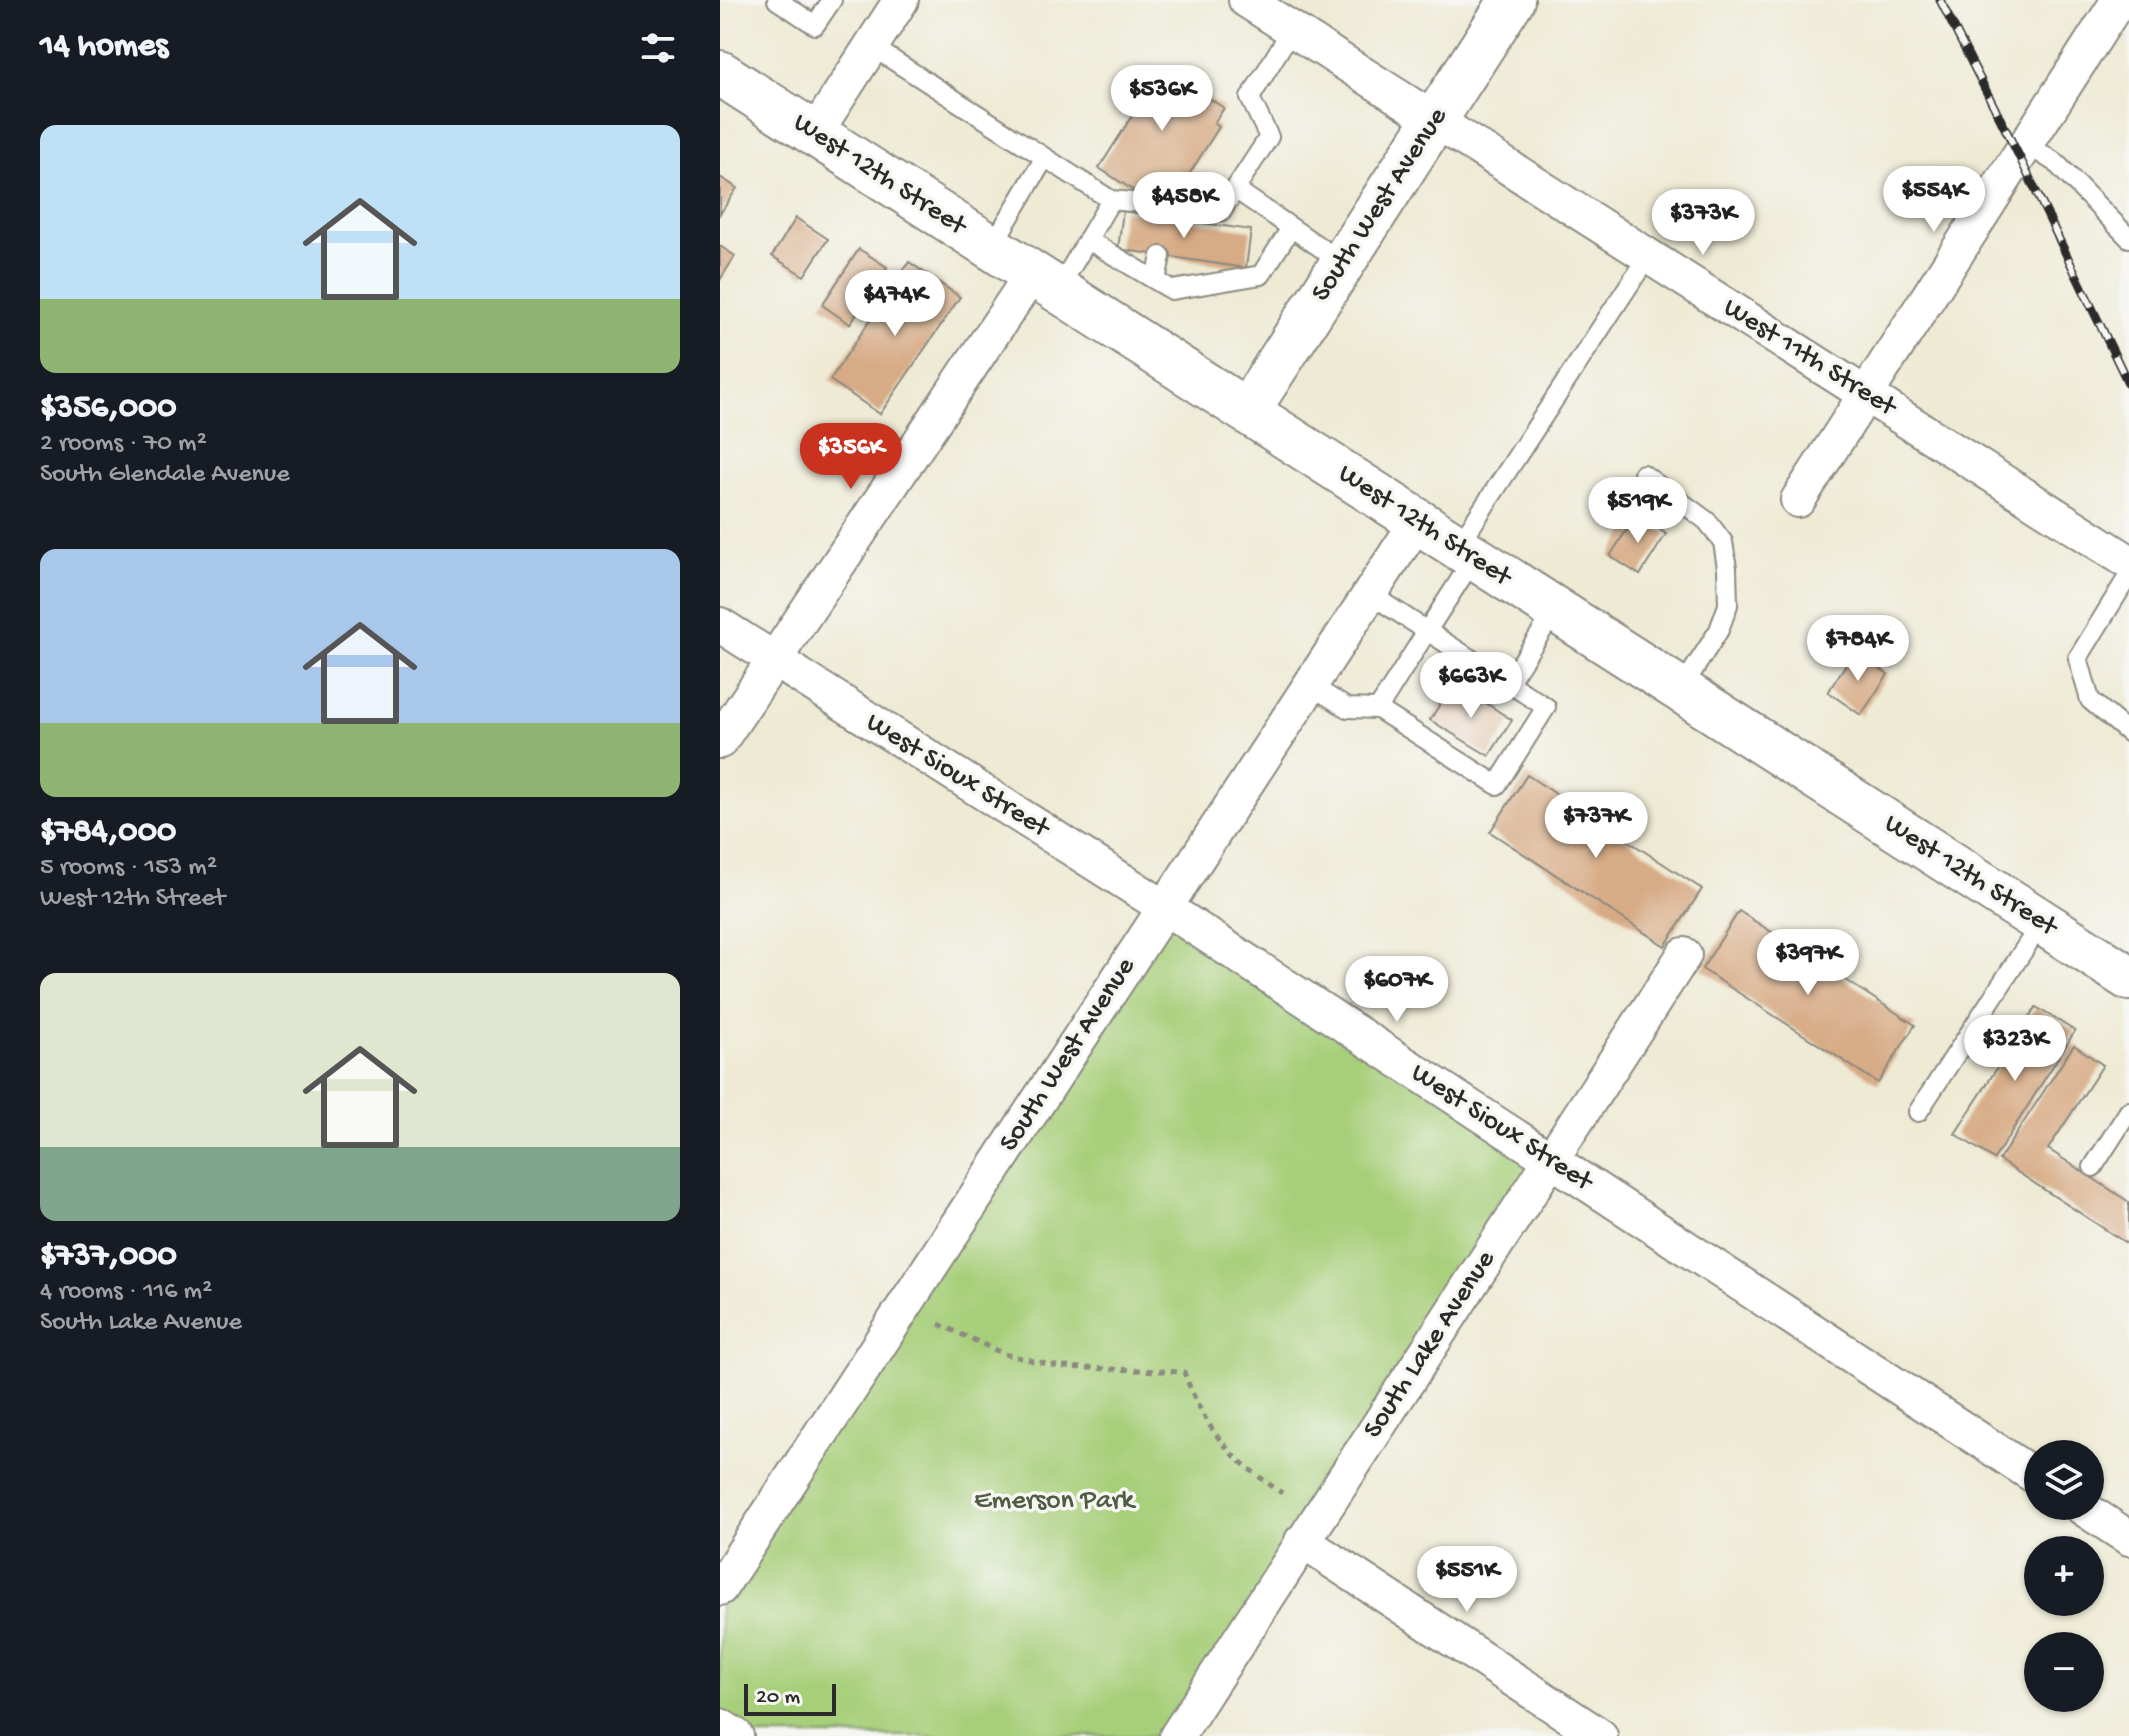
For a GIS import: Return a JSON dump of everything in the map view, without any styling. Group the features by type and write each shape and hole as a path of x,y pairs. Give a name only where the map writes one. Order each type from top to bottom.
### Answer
{"main road":[{"name":"South West Avenue","path":"1248,410 1512,0"},
{"name":"West 12th Street","path":"720,73 2129,978"}],"street":[{"name":"West 11th Street","path":"1246,0 2129,562"},
{"path":"1798,500 2119,0"},
{"path":"815,133 871,46 893,3"},
{"path":"720,741 773,659 1045,282"},
{"name":"South West Avenue","path":"720,1588 1417,522"},
{"name":"West Sioux Street","path":"720,625 1164,907 2024,1469"},
{"name":"South Lake Avenue","path":"1177,1736 1684,955"},
{"path":"2101,1520 2129,1538"},
{"path":"1302,1541 1600,1736"},
{"path":"720,1726 736,1736"}],"lane":[{"path":"777,0 815,25 832,0"},
{"path":"871,46 1111,200 1221,218 1235,189 1269,137 1250,98 1292,29"},
{"path":"2027,144 2056,163 2129,238"},
{"path":"991,248 1044,159"},
{"path":"1235,189 1343,263"},
{"path":"1045,282 1088,240 1111,200"},
{"path":"1088,240 1172,290 1261,275 1291,228"},
{"path":"1156,280 1161,256"},
{"path":"1378,709 1427,631 1466,553 1648,256"},
{"path":"1213,283 1216,263"},
{"path":"1643,474 1707,521 1723,542 1728,605 1719,630 1680,691"},
{"path":"2129,575 2078,658 2090,700 2129,733"},
{"path":"1310,685 1347,708 1378,709 1497,785 1546,707 1370,594"},
{"path":"1508,683 1555,611"},
{"path":"1918,1112 2042,922"},
{"path":"2093,1167 2129,1111"}],"path":[{"path":"939,1324 1004,1354 1060,1367 1184,1372 1198,1409 1218,1440 1249,1470 1282,1493"}],"green space":[{"name":"Emerson Park","path":"1164,907 1551,1160 1178,1736 736,1736 720,1726 720,1588"}],"building":[{"path":"1144,68 1156,76 1161,68 1224,108 1214,123 1219,127 1178,192 1139,187 1136,192 1099,168 1134,113 1121,105"},
{"path":"720,177 737,188 720,214"},
{"path":"1123,211 1251,230 1246,268 1118,249"},
{"path":"796,218 828,239 804,276 772,256"},
{"path":"720,246 735,256 720,280"},
{"path":"859,249 887,267 850,324 822,305"},
{"path":"909,262 960,297 880,414 830,380"},
{"path":"1637,514 1666,534 1640,575 1610,556"},
{"path":"1854,652 1888,674 1861,715 1828,692"},
{"path":"1461,687 1512,720 1489,756 1430,720 1449,690"},
{"path":"1527,775 1702,889 1665,946 1490,832"},
{"path":"1739,911 1915,1025 1878,1083 1702,969"},
{"path":"2036,1007 2075,1031 1994,1159 1955,1134"},
{"path":"2074,1045 2103,1065 2048,1149 2129,1202 2129,1245 1999,1160"}],"railway":[{"path":"1940,0 2129,385"}]}
